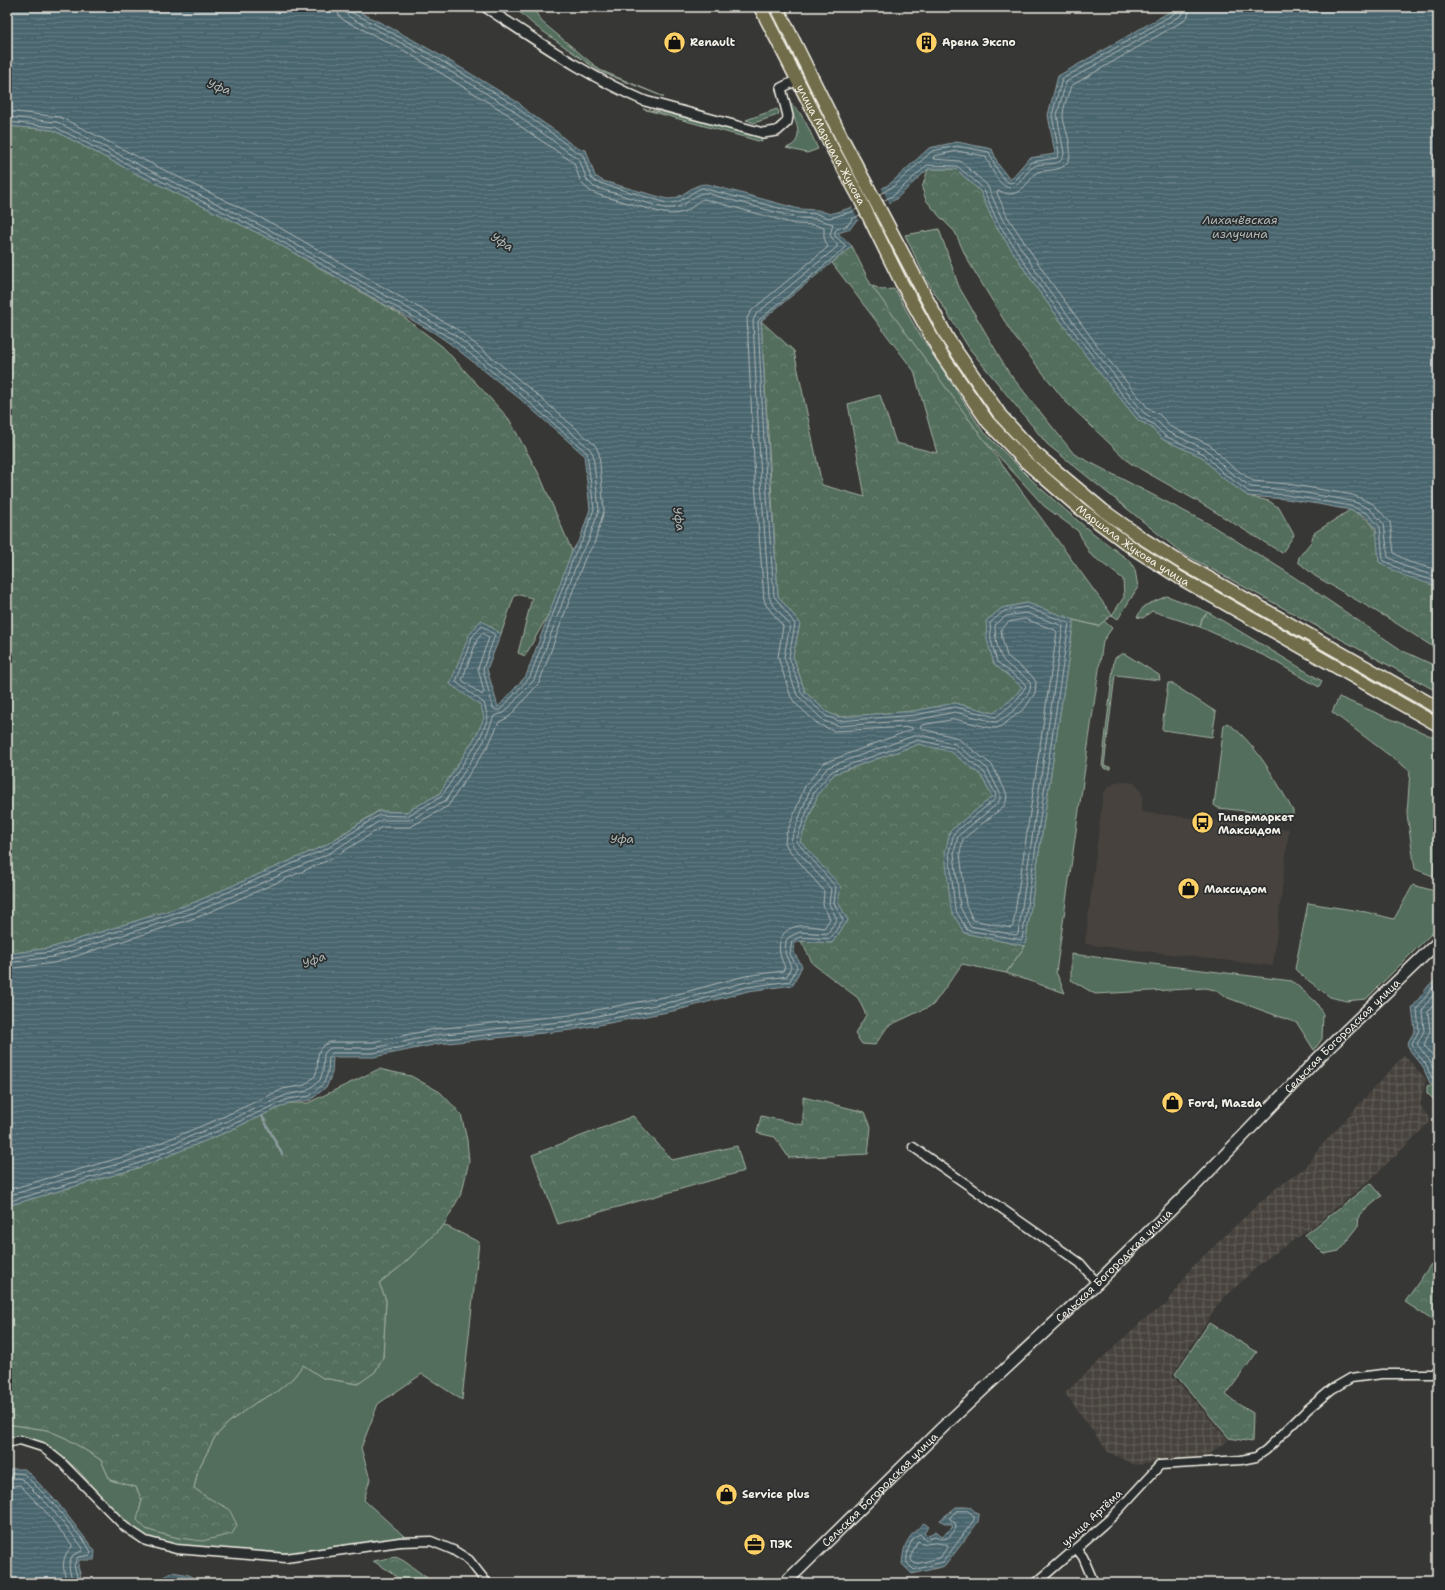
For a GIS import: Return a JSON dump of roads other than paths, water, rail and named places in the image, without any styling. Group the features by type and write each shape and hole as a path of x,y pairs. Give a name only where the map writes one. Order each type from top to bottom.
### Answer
{"main road":[{"name":"улица Маршала Жукова","path":"760,7 830,144 859,196 901,282"},
{"name":"улица Маршала Жукова","path":"776,7 915,278"},
{"name":"Маршала Жукова улица","path":"915,278 948,339 1001,416 1035,453 1104,511 1142,538 1177,560 1438,708"},
{"name":"Маршала Жукова улица","path":"901,282 941,354 988,422 1026,462 1078,507 1134,549 1173,574 1438,726"},
{"path":"1424,718 1438,730"},
{"name":"Сельская Богородская улица","path":"785,1583 942,1428 1097,1283 1191,1190 1322,1054 1438,942"}],"street":[{"path":"485,7 583,69 627,93 645,101 763,133 776,131 787,122 788,116 781,88 797,80"},
{"path":"913,1147 1080,1263 1097,1283"},
{"name":"улица Артёма","path":"1036,1583 1113,1516 1160,1465 1241,1460 1256,1457 1266,1450 1332,1389 1351,1378 1382,1374 1431,1374 1438,1372"},
{"path":"7,1443 20,1440 42,1447 61,1462 125,1527 146,1541 176,1549 286,1558 400,1542 431,1541 454,1550 469,1560 487,1583"},
{"path":"1076,1548 1083,1557 1094,1583"}],"water":[{"name":"Уфа","path":"7,7 348,7 414,40 519,103 532,115 574,146 586,150 595,176 603,181 667,199 678,197 701,184 707,184 799,209 818,210 830,214 850,208 891,183 929,148 957,142 992,149 998,164 1010,180 1029,158 1055,154 1048,115 1058,76 1178,7 1438,7 1438,587 1403,575 1379,562 1376,528 1365,516 1350,510 1318,504 1286,499 1248,496 1220,476 1202,457 1162,439 1151,427 1138,420 1090,361 1038,290 994,223 980,191 956,169 928,169 896,199 855,222 850,229 838,233 852,246 761,321 778,596 800,623 793,656 805,692 827,712 838,717 914,711 955,703 994,713 1013,698 1022,687 994,664 987,640 986,621 1002,608 1027,603 1074,620 1025,946 964,933 951,910 945,853 950,831 992,797 981,775 951,752 919,744 834,774 818,794 800,841 841,887 838,902 848,920 832,943 801,941 795,943 794,953 802,966 793,985 748,991 678,1010 572,1030 438,1044 374,1057 333,1057 332,1073 327,1086 311,1100 289,1103 222,1134 138,1168 7,1206 7,954 50,948 193,903 326,845 379,811 406,812 439,794 476,736 484,718 481,706 450,684 469,635 481,620 501,634 487,669 498,707 526,676 572,551 580,539 590,509 584,455 519,398 433,332 268,238 139,175 53,130 7,126"},
{"path":"1438,980 1438,1082 1430,1083 1422,1065 1411,1052 1407,1044 1415,1030 1412,1008 1429,985"},
{"path":"12,1469 25,1469 57,1502 95,1551 94,1560 79,1560 78,1567 83,1583 7,1583 7,1473"},
{"path":"956,1507 970,1507 979,1515 978,1522 945,1566 912,1574 902,1564 904,1550 908,1540 924,1523 929,1527 924,1533 927,1536 936,1531 942,1536 952,1528 952,1524 946,1524 940,1520"},
{"path":"172,1572 189,1575 200,1583 154,1583"}],"waterway":[{"path":"262,1116 282,1154"}],"place":[{"name":"Renault","path":"674,42"},
{"name":"Арена Экспо","path":"926,42"},
{"name":"Гипермаркет Максидом","path":"1202,823"},
{"name":"Максидом","path":"1189,889"},
{"name":"Ford, Mazda","path":"1172,1103"},
{"name":"Service plus","path":"727,1494"},
{"name":"ПЭК","path":"755,1544"}],"water label":[{"name":"Лихачёвская излучина","path":"1240,227"}]}
